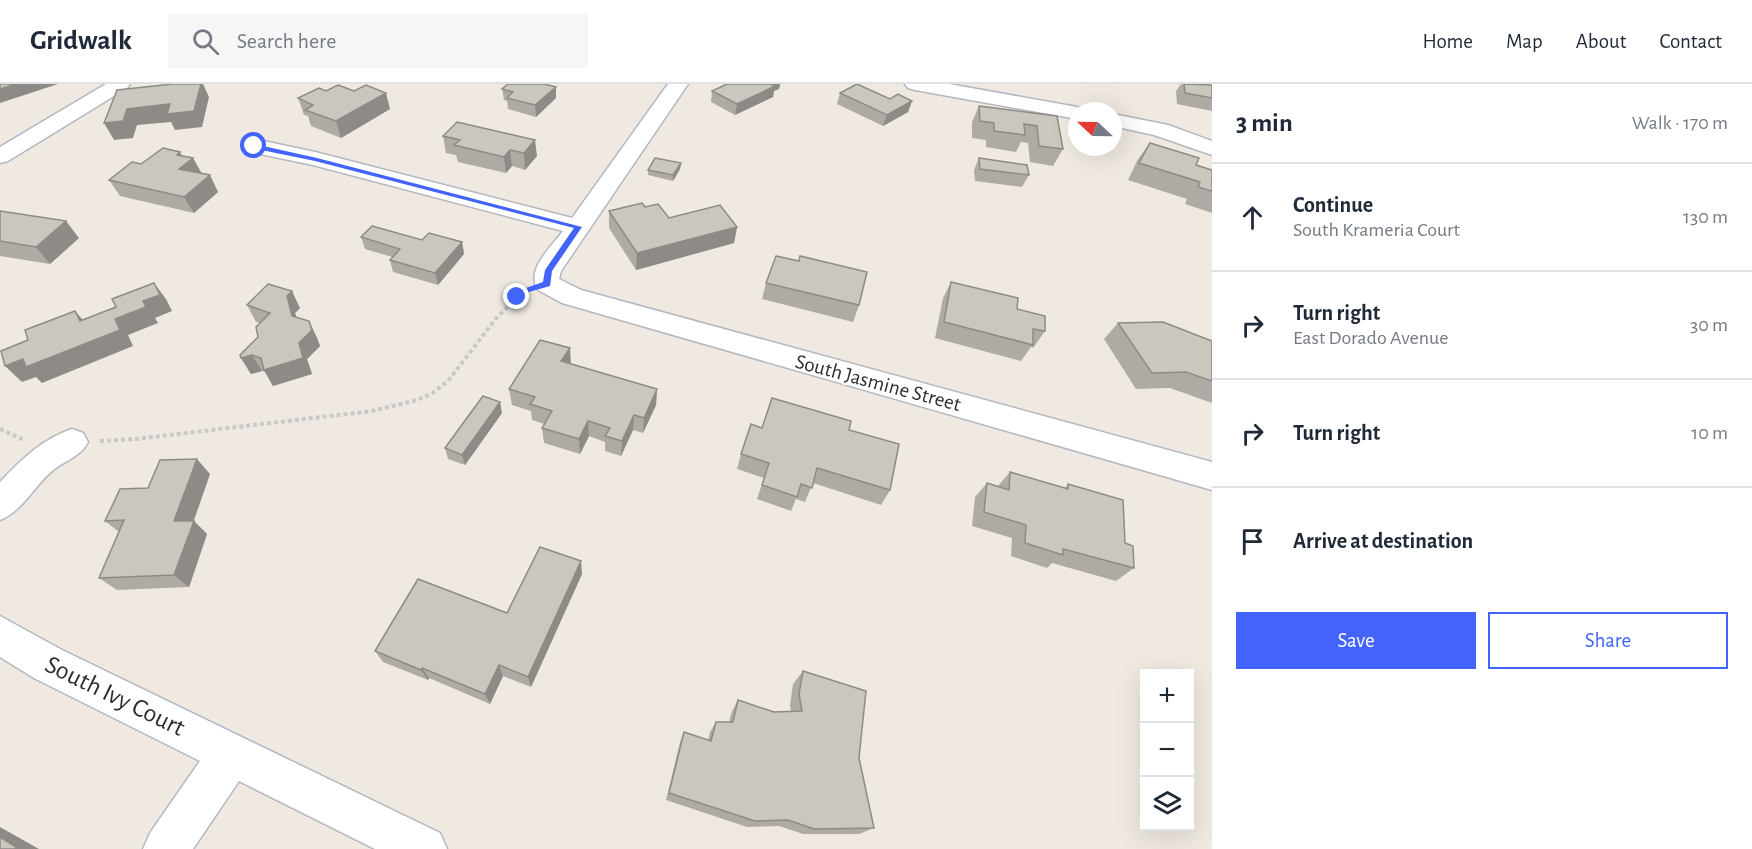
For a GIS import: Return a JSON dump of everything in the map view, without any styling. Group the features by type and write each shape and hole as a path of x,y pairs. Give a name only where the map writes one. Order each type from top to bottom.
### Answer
{"street":[{"path":"0,156 120,84"},
{"path":"547,284 548,270 678,84"},
{"path":"915,84 1021,93 1068,110"},
{"path":"1122,122 1160,130 1212,148"},
{"path":"254,146 315,159 578,227"},
{"name":"South Jasmine Street","path":"547,284 572,297 1212,476"},
{"path":"0,505 40,462 72,442"},
{"name":"South Ivy Court","path":"0,635 48,664 424,849"},
{"path":"166,849 232,753"}],"path":[{"path":"0,429 33,443 136,439 372,411 403,405 440,388 507,306 526,291 547,284"}],"building":[{"path":"0,84 16,84 0,89"},
{"path":"173,84 201,84 194,111 167,114 170,104 127,109 123,121 104,123 117,90"},
{"path":"508,84 544,84 556,87 535,105 507,98 513,92 502,89"},
{"path":"727,84 771,84 775,86 737,104 712,91"},
{"path":"857,84 890,99 898,94 912,101 887,115 840,93"},
{"path":"1184,84 1212,85 1212,98 1185,93"},
{"path":"338,85 354,91 366,85 386,93 336,121 305,110 313,105 298,98 319,88 326,91"},
{"path":"979,106 1057,116 1063,149 1039,146 1037,126 1024,124 1025,135 994,131 994,123 980,121"},
{"path":"457,122 535,140 524,153 510,150 504,157 454,145 460,140 443,136"},
{"path":"1150,143 1199,158 1196,165 1212,170 1212,191 1198,187 1200,182 1139,163"},
{"path":"163,148 180,152 177,155 193,158 179,169 210,175 184,197 109,180 132,162 141,164"},
{"path":"655,158 681,163 673,175 648,170"},
{"path":"979,158 1027,165 1029,175 980,169"},
{"path":"642,203 645,207 658,204 669,218 720,205 737,227 637,253 609,211"},
{"path":"0,211 66,221 36,247 0,241"},
{"path":"372,226 422,240 429,233 462,242 435,273 390,260 400,249 361,237"},
{"path":"776,256 799,261 800,256 867,272 859,305 766,283"},
{"path":"951,282 1018,298 1017,309 1045,316 1045,331 1033,329 1033,345 944,322"},
{"path":"154,283 160,295 143,301 146,307 115,319 120,330 26,367 23,359 5,366 1,351 28,340 25,330 75,311 80,321 116,307 112,299"},
{"path":"268,284 292,291 287,296 292,316 309,321 312,330 299,343 303,358 264,370 261,358 252,355 241,358 240,355 258,337 256,327 270,313 247,305"},
{"path":"1163,322 1212,341 1212,381 1186,372 1152,373 1118,323"},
{"path":"540,340 570,348 561,361 657,389 644,418 634,415 622,441 605,436 610,428 588,421 579,439 542,428 552,411 530,404 535,397 509,389"},
{"path":"483,396 500,402 462,455 445,448"},
{"path":"772,398 851,421 849,430 899,444 890,490 817,468 812,488 801,484 797,497 762,485 769,463 741,454 751,424 762,428"},
{"path":"197,459 174,521 194,521 174,575 99,578 124,520 105,521 120,489 148,488 160,460"},
{"path":"1010,472 1068,489 1068,484 1123,500 1125,543 1133,546 1134,568 1063,549 1063,555 1025,543 1026,525 984,512 987,483 1009,490"},
{"path":"540,547 581,561 528,677 499,665 485,694 375,651 418,579 507,613"},
{"path":"803,671 866,691 859,758 874,828 814,829 788,820 755,821 669,793 684,732 711,741 716,722 733,722 738,700 774,712 802,711 799,694"},
{"path":"0,837 16,847 15,849 0,849"}],"route":[{"path":"254,146 315,159 578,227 548,270 547,284 537,286 517,297"}]}
